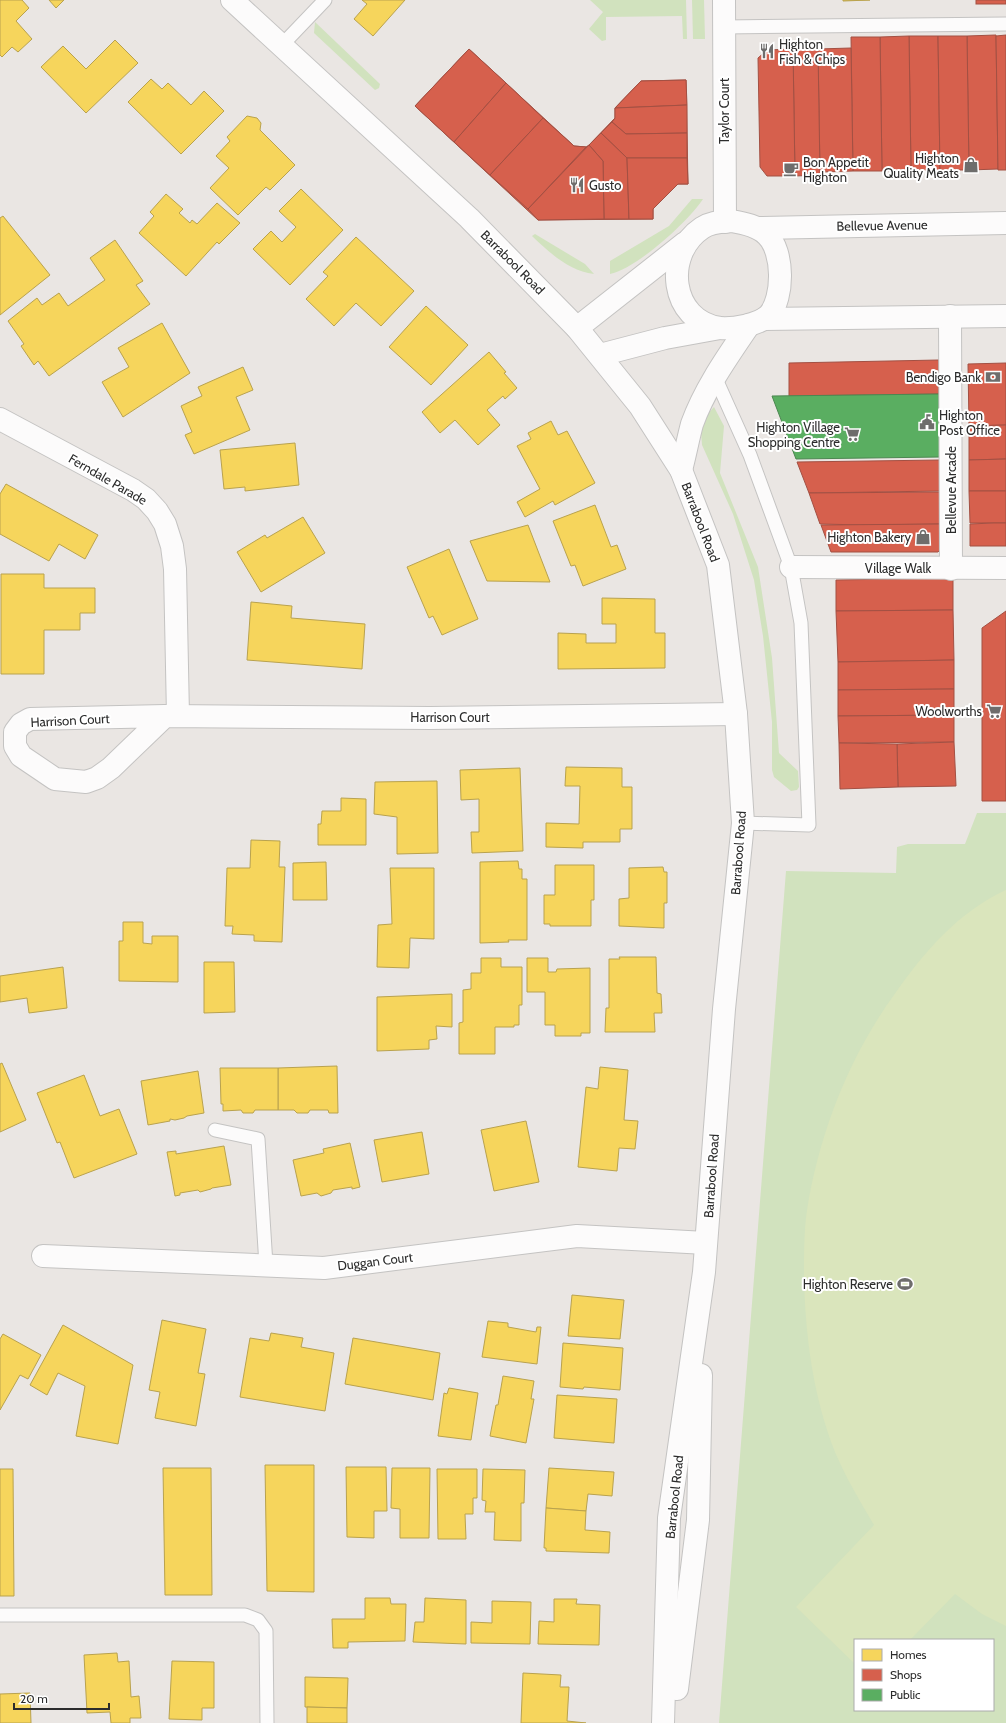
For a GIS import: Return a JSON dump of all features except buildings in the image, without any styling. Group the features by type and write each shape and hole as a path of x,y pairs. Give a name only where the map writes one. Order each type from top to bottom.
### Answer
{"street":[{"name":"Barrabool Road","path":"232,0 469,218 577,328 600,354 640,406 681,470 718,565 736,714 743,823 724,1009 704,1272 698,1520 673,1723"},
{"name":"Taylor Court","path":"724,0 726,222"},
{"name":"Bellevue Avenue","path":"577,328 691,238 701,228 707,225 726,222 739,222 758,228 1006,223"},
{"name":"Bellevue Avenue","path":"757,322 776,306 779,290 780,268 772,240 758,228"},
{"name":"Bellevue Avenue","path":"691,238 682,252 676,268 678,287 682,300 692,315 706,324 721,328"},
{"name":"Bellevue Avenue","path":"600,354 665,338 757,322 950,316 1006,316"},
{"name":"Bellevue Arcade","path":"950,316 951,568"},
{"path":"681,470 692,426 702,401 715,377 757,322"},
{"name":"Ferndale Parade","path":"0,418 133,490 152,504 165,524 172,546 176,569 171,716"},
{"name":"Village Walk","path":"791,567 1006,568"},
{"name":"Harrison Court","path":"171,716 111,768 89,782 55,779 21,756 15,746 14,736 16,729 21,724 30,720 171,716 430,718 736,714"},
{"name":"Duggan Court","path":"43,1256 324,1268 577,1236 706,1243"},
{"name":"Barrabool Road","path":"663,1723 669,1518 704,1272"}],"lane":[{"path":"282,45 325,0"},
{"path":"724,27 1006,24"},
{"path":"715,377 750,455 791,567 801,623 809,825 743,823"},
{"path":"214,1130 258,1139 266,1265"},
{"path":"0,1615 245,1615 258,1620 266,1631 267,1723"}],"green space":[{"path":"590,0 686,0 687,39 683,39 682,16 606,17 606,40 602,41 589,29 603,12"},
{"path":"692,0 704,0 705,39 693,39"},
{"path":"315,22 380,84 379,88 375,90 314,33"},
{"path":"692,199 703,199 686,219 661,243 634,263 610,274 610,261 669,226"},
{"path":"535,234 585,264 594,274 576,269 560,260 532,236"},
{"path":"714,407 724,426 720,473 758,567 772,658 779,753 798,771 799,787 797,790 791,791 774,777 772,770 772,722 763,636 754,580 733,514 702,445 701,432 704,418"},
{"path":"977,813 1006,813 1006,1723 719,1723 786,871 896,873 897,847 908,844 965,844"},
{"name":"Highton Reserve","path":"1006,890 1006,1626 982,1614 955,1594 911,1639 854,1639 854,1663 796,1607 874,1525 839,1462 827,1431 816,1387 808,1343 805,1298 804,1242 812,1181 819,1153 838,1097 863,1044 878,1019 905,979 930,949 957,922 989,899"}],"place":[{"name":"Highton Fish & Chips","path":"767,51"},
{"name":"Highton Quality Meats","path":"971,165"},
{"name":"Bon Appetit Highton","path":"791,169"},
{"name":"Gusto","path":"577,185"},
{"name":"Bendigo Bank","path":"993,377"},
{"name":"Highton Post Office","path":"927,422"},
{"name":"Highton Village Shopping Centre","path":"852,434"},
{"name":"Highton Bakery","path":"923,537"},
{"name":"Woolworths","path":"994,711"},
{"name":"Highton Reserve","path":"905,1284"}]}
